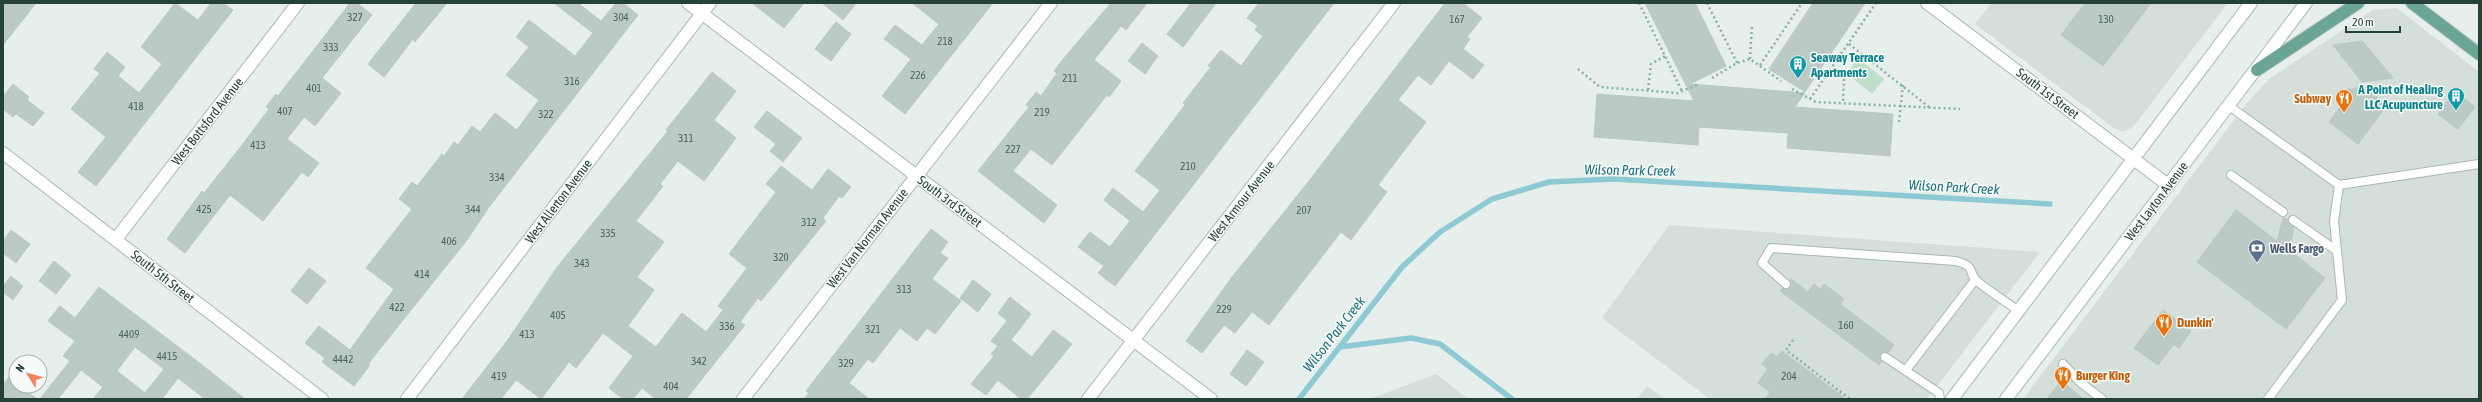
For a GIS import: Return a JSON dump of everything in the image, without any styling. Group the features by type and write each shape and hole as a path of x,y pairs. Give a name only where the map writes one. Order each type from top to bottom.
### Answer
{"main road":[{"path":"2257,70 2358,3"},
{"path":"2412,3 2479,54"}],"street":[{"name":"West Bottsford Avenue","path":"116,239 298,3"},
{"name":"South 3rd Street","path":"688,3 1211,399"},
{"name":"West Allerton Avenue","path":"407,399 710,3"},
{"name":"West Van Norman Avenue","path":"743,399 1051,3"},
{"name":"West Armour Avenue","path":"1088,399 1394,3"},
{"name":"South 1st Street","path":"1927,3 2136,158 2168,185"},
{"path":"1952,399 2136,158 2251,3"},
{"name":"West Layton Avenue","path":"2006,399 2168,185 2230,106 2306,3"},
{"name":"South 5th Street","path":"3,153 322,399"}],"lane":[{"path":"2230,106 2339,186 2479,164"},
{"path":"2231,175 2282,212"},
{"path":"2268,399 2342,300 2334,221 2339,186"},
{"path":"2293,220 2337,251"},
{"path":"1786,284 1762,263 1771,248 1956,261 1966,264 1973,271 1976,280 2019,311"},
{"path":"1906,370 1976,280"},
{"path":"1885,357 1906,370 1938,394 1940,399"},
{"path":"2063,364 2081,383 2102,399"}],"path":[{"path":"1639,3 1682,91"},
{"path":"1707,3 1737,63"},
{"path":"1760,65 1802,3"},
{"path":"1810,99 1876,3"},
{"path":"1750,59 1752,26"},
{"path":"1849,44 1929,107"},
{"path":"1648,90 1651,64 1665,56"},
{"path":"1712,78 1737,63 1750,59 1781,81"},
{"path":"1578,69 1600,87 1678,92 1699,84"},
{"path":"1832,69 1844,80 1843,103"},
{"path":"1899,122 1903,85"},
{"path":"1792,89 1816,102 1960,108"},
{"path":"1793,340 1786,350 1850,399"}],"shaded area":[{"path":"1991,3 2228,3 2133,127 2123,132 2114,128 1975,24"},
{"path":"2397,8 2479,72 2479,399 2023,399 2246,104 2269,79 2373,10"},
{"path":"1669,225 2040,252 1927,399 1710,399 1602,318"},
{"path":"1436,374 1468,399 1370,399"},
{"path":"1647,386 1665,399 1637,399"}],"green space":[{"path":"1858,58 1884,79 1872,94 1847,74"}],"building":[{"path":"3,3 36,3 3,45"},
{"path":"175,3 198,20 211,3 223,3 233,10 96,186 78,172 106,137 71,109 100,73 94,69 107,52 125,67 118,76 139,93 162,64 141,47"},
{"path":"350,3 357,3 372,15 322,78 341,93 315,126 304,117 287,139 319,163 308,177 302,172 263,221 230,195 185,253 167,239 202,191 204,193 239,149 269,109 266,107 276,94 278,96"},
{"path":"416,3 447,3 415,42 413,39 384,77 368,64"},
{"path":"554,3 578,3 601,21 616,3 623,3 638,15 489,207 467,240 368,364 370,365 354,386 322,362 325,358 305,343 319,326 350,350 394,289 366,268 412,209 399,199 412,182 417,186 442,154 444,156 454,142 458,145 472,126 480,132 495,113 517,130 539,100 506,75 529,47 516,37 529,20 575,56 593,33"},
{"path":"752,3 804,3 784,28"},
{"path":"822,3 856,3 843,20"},
{"path":"912,3 993,3 905,114 882,96 911,59 884,39 895,25 922,45 939,24"},
{"path":"1111,3 1147,3 1126,30 1121,26 1094,60 1121,81 1109,97 1107,95 1052,165 1031,149 1013,171 1057,205 1044,223 978,171 1029,107 1026,105 1036,92 1041,96 1057,73 1054,71"},
{"path":"1191,3 1216,3 1183,47 1167,34"},
{"path":"1259,3 1334,3 1115,286 1098,273 1104,266 1078,247 1090,232 1110,247 1130,221 1104,200 1113,188 1143,212 1160,190 1135,171 1185,105 1183,103 1211,67 1208,66 1221,50 1241,66 1263,36 1255,30 1258,26 1247,18"},
{"path":"1445,3 1463,3 1482,18 1467,37 1470,39 1463,49 1484,65 1473,79 1449,61 1431,85 1418,75 1398,100 1426,122 1378,185 1387,192 1351,240 1341,232 1269,325 1252,312 1235,333 1224,325 1202,353 1186,341 1232,277 1309,181"},
{"name":"Seaway Terrace Apartments","path":"1645,3 1695,3 1726,66 1690,84 1805,93 1795,107 1893,114 1890,156 1787,148 1788,133 1699,127 1698,145 1594,137 1597,94 1694,101"},
{"path":"1813,3 1865,3 1805,92 1769,69"},
{"path":"2085,3 2151,3 2103,66 2061,35"},
{"path":"836,22 851,34 831,61 815,49"},
{"path":"2362,41 2393,78 2362,82 2333,45"},
{"path":"1142,43 1158,56 1145,74 1128,61"},
{"path":"712,72 736,91 714,120 736,138 704,181 678,161 660,184 663,186 636,221 664,242 637,277 654,290 628,326 656,347 682,313 706,332 723,310 718,306 747,268 729,254 776,192 766,184 781,166 812,190 828,169 851,187 842,198 839,196 823,218 826,221 761,301 758,298 740,322 745,325 686,399 656,399 642,388 633,399 623,399 609,388 633,356 603,333 576,368 569,362 541,399 516,380 501,399 462,399 507,341 558,266 668,131 666,130"},
{"path":"13,84 29,97 27,100 44,113 33,126 16,114 13,117 3,109 3,97"},
{"path":"2364,87 2387,105 2358,144 2329,122 2344,102 2342,90"},
{"name":"A Point of Healing LLC Acupuncture","path":"2455,91 2475,107 2458,129 2438,114"},
{"path":"767,111 802,138 783,162 770,151 776,144 754,127"},
{"path":"2236,210 2277,241 2283,218 2288,219 2294,227 2289,250 2325,278 2286,329 2197,262"},
{"path":"931,229 948,242 940,253 948,258 932,279 961,301 935,334 927,328 917,341 900,328 873,363 868,359 849,383 869,399 804,399 809,393 806,391"},
{"path":"11,230 30,244 16,263 3,253 3,241"},
{"path":"54,261 71,275 56,294 39,281"},
{"path":"309,268 326,281 307,304 291,291"},
{"path":"11,276 23,286 13,300 3,292 3,286"},
{"path":"1790,278 1808,292 1814,284 1820,289 1824,284 1844,299 1840,304 1894,345 1888,353 1881,354 1882,361 1879,365 1780,291 1783,288 1790,287"},
{"path":"973,280 991,294 978,312 960,298"},
{"path":"99,287 245,399 205,399 178,378 162,399 93,399 103,387 81,370 58,399 40,399 44,394 48,394 48,389 70,361 63,356 75,341 48,321 60,306 75,318","holes":["135,347 164,369 145,393 117,371"]},
{"path":"1010,297 1031,314 1011,340 1032,357 1053,330 1072,344 1027,399 1021,399 998,380 986,395 971,384 994,356 991,354 998,346 991,341 1007,321 998,313"},
{"name":"Dunkin'","path":"2163,310 2191,331 2179,348 2174,344 2158,365 2134,348"},
{"path":"1247,350 1264,362 1246,386 1230,374"},
{"path":"1782,351 1846,399 1765,399 1770,392 1758,383 1768,369 1762,364 1771,353 1777,357"},
{"path":"8,378 8,394 30,394 37,399 3,399 3,385"},
{"name":"Burger King","path":"2061,381 2084,399 2047,399"}],"waterway":[{"name":"Wilson Park Creek","path":"1299,399 1402,267 1440,232 1492,199 1549,182 1613,179 2050,204"},
{"path":"1340,347 1411,338 1440,344 1512,399"}],"place":[{"name":"Seaway Terrace Apartments","path":"1798,79"},
{"name":"A Point of Healing LLC Acupuncture","path":"2456,111"},
{"name":"Subway","path":"2344,113"},
{"name":"Wells Fargo","path":"2257,263"},
{"name":"Dunkin'","path":"2164,337"},
{"name":"Burger King","path":"2063,390"}]}
